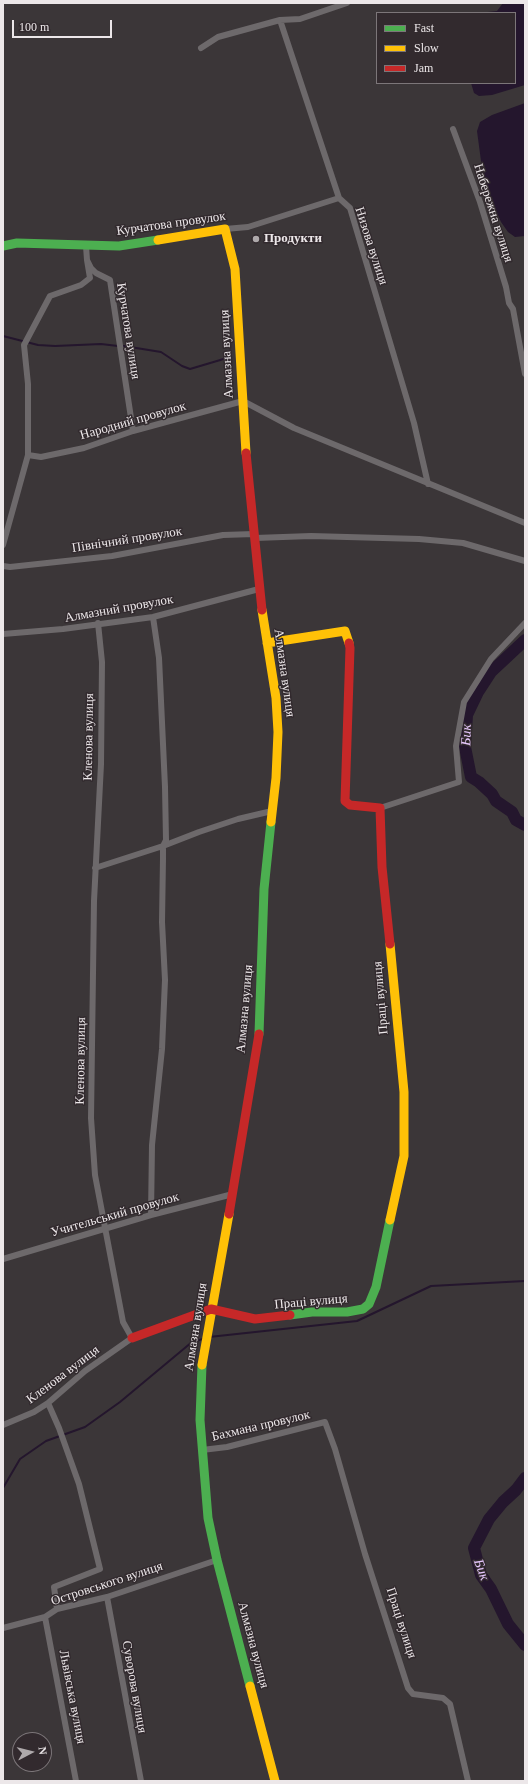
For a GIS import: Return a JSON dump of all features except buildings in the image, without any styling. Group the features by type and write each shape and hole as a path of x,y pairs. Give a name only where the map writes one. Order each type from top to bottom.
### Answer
{"main road":[{"name":"Курчатова провулок","path":"3,246 17,243 119,246 225,229"},
{"name":"Алмазна вулиця","path":"225,229 236,269 246,456 259,589 276,698 278,732 276,778 264,889 260,1028 234,1194 201,1368 200,1420 208,1518 217,1560 275,1781"},
{"path":"267,643 345,632 350,648 345,801 350,805 380,808"},
{"name":"Праці вулиця","path":"211,1309 255,1318 271,1318 312,1312 356,1311 364,1309 376,1287 404,1156 405,1125 404,1092 382,867 380,808"},
{"path":"132,1338 211,1309"}],"street":[{"path":"201,48 218,36 280,20 300,19 347,3"},
{"name":"Низова вулиця","path":"280,20 339,198 350,208 414,423 428,484"},
{"name":"Набережна вулиця","path":"453,130 480,202 506,287 509,303 513,309 525,374"},
{"name":"Курчатова провулок","path":"225,229 248,227 339,198"},
{"path":"3,545 28,455 28,384 24,345 50,296 81,285 90,278 86,246"},
{"name":"Курчатова вулиця","path":"87,260 91,268 96,273 110,280 133,431"},
{"path":"243,401 294,428 525,523"},
{"name":"Народний провулок","path":"28,455 41,457 84,448 133,431 243,401"},
{"name":"Північний провулок","path":"3,566 10,567 112,556 223,535 419,539 463,543 525,561"},
{"name":"Алмазний провулок","path":"3,634 64,629 98,623 153,617 259,589"},
{"path":"151,1215 152,1145 162,1049 165,980 162,922 163,846 166,840 160,658 153,617"},
{"name":"Кленова вулиця","path":"3,1424 34,1412 48,1403 85,1371 132,1338 123,1322 95,1175 91,1118 95,868 101,764 102,662 98,623"},
{"path":"380,808 459,782 456,746 464,702 491,660 525,623"},
{"path":"95,868 163,846 238,819 272,811"},
{"name":"Учительський провулок","path":"3,1259 151,1215 234,1194"},
{"path":"48,1403 59,1428 79,1484 100,1569 54,1587 57,1609"},
{"name":"Бахмана провулок","path":"202,1450 226,1446 325,1422"},
{"name":"Праці вулиця","path":"325,1422 335,1449 365,1554 408,1688 413,1694 443,1698 450,1704 468,1781"},
{"name":"Островського вулиця","path":"3,1628 45,1617 57,1609 107,1597 217,1560"},
{"name":"Суворова вулиця","path":"107,1597 141,1781"},
{"name":"Львівська вулиця","path":"45,1617 76,1781"}],"shaded area":[{"path":"503,3 525,3 525,85 492,95 479,96 474,93 471,84 516,84 516,12 488,12 497,11"},
{"path":"525,103 525,236 515,237 508,232 501,222 487,191 483,176 477,131 480,122 492,115"}],"waterway":[{"path":"3,336 38,345 55,346 101,344 118,346"},
{"path":"124,346 161,352 182,366 190,369 227,358"},
{"name":"Бик","path":"525,640 491,672 478,692 467,715 465,747 471,777 492,794 496,801 512,812 516,820 525,825"},
{"path":"209,1337 357,1321 431,1286 525,1281"},
{"path":"3,1488 20,1459 46,1441 85,1427 120,1402 192,1342 203,1339"},
{"name":"Бик","path":"525,1478 489,1519 474,1548 481,1575 491,1589 508,1624 525,1645"}],"traffic: fast":[{"path":"3,246 17,243 119,246 158,240"},
{"path":"259,1034 264,889 271,822"},
{"path":"290,1315 312,1312 347,1312 363,1309 369,1304 376,1287 390,1220"},
{"path":"202,1365 200,1420 208,1518 217,1560 250,1686"}],"traffic: slow":[{"path":"158,240 225,229 235,269 246,453"},
{"path":"262,610 276,698 278,732 276,778 271,822"},
{"path":"267,643 345,631 349,643"},
{"path":"390,944 404,1092 404,1156 390,1220"},
{"path":"202,1365 229,1214"},
{"path":"250,1686 275,1781"}],"traffic: jam":[{"path":"246,453 262,610"},
{"path":"349,643 345,801 350,805 380,808 382,867 390,944"},
{"path":"229,1214 259,1034"},
{"path":"132,1338 211,1309 255,1319 290,1315"}],"place":[{"name":"Продукти","path":"256,239"}]}
